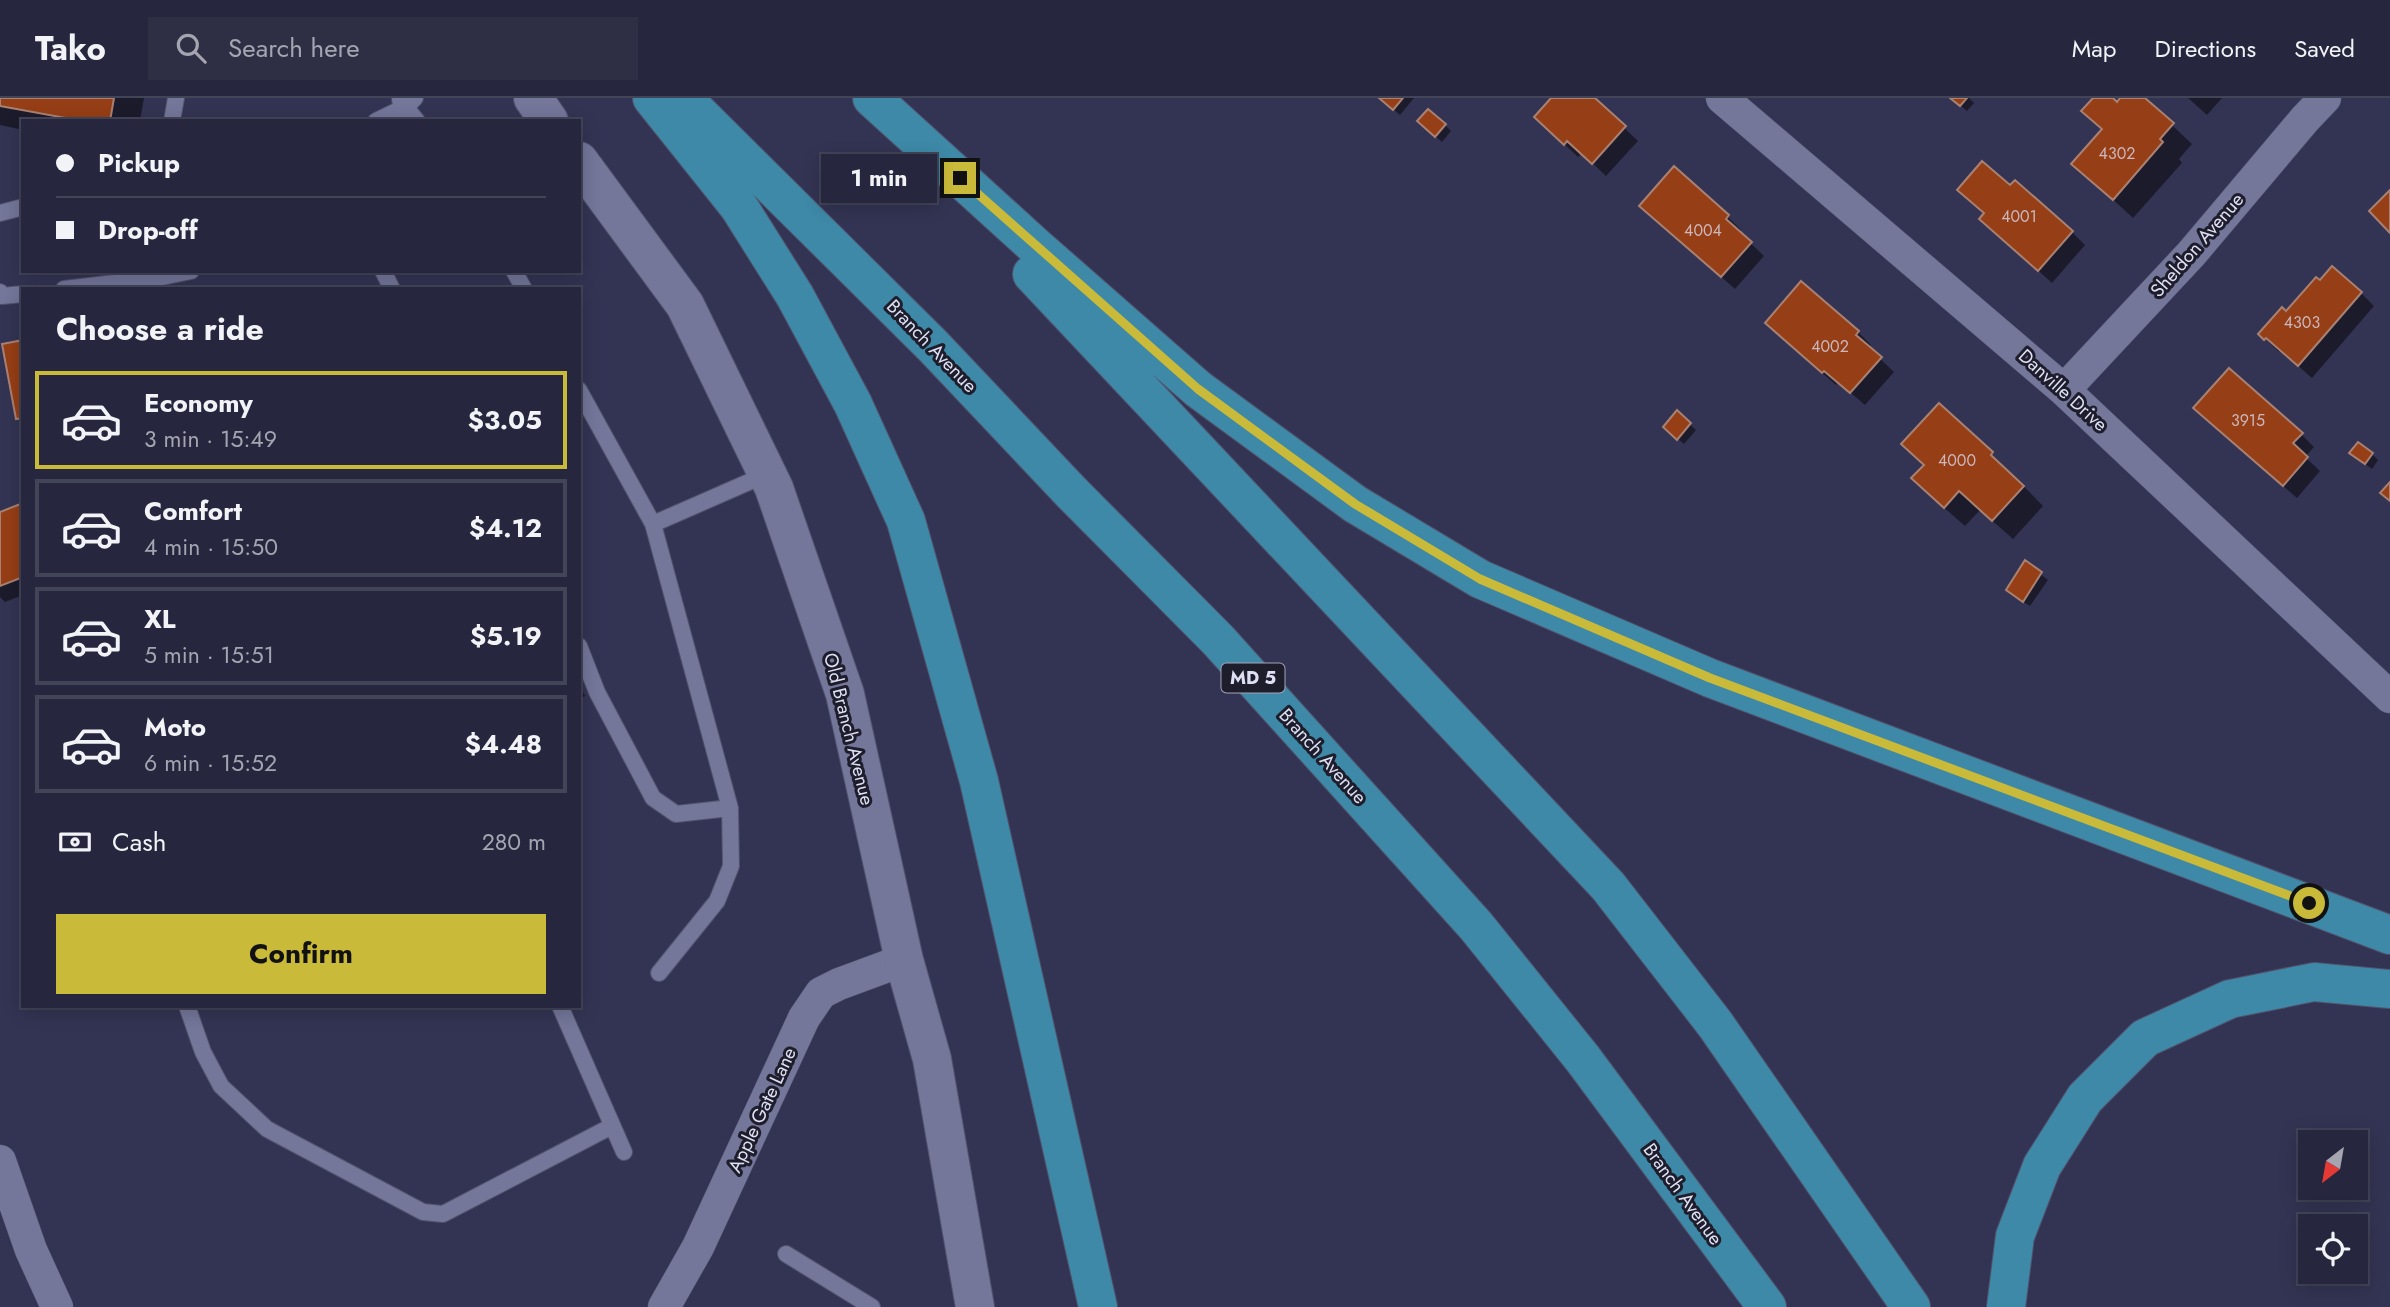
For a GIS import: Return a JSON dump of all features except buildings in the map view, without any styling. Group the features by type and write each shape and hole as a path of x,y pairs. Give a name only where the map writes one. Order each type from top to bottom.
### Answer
{"highway":[{"path":"652,98 739,207 795,296 853,404 906,521 979,780 1098,1307"},
{"name":"Branch Avenue","path":"683,98 933,346 1071,492 1218,639 1476,926 1583,1059 1767,1307"},
{"path":"863,98 1103,348 1608,886 1715,1024 1911,1307"},
{"path":"872,98 1198,389 1355,504 1480,579 1710,678 2390,935"},
{"path":"2006,1307 2015,1236 2042,1166 2085,1098 2146,1038 2230,999 2314,982 2390,989"}],"street":[{"path":"533,98 548,119"},
{"name":"Danville Drive","path":"1722,98 2064,390 2390,697"},
{"name":"Sheldon Avenue","path":"2064,390 2192,253 2325,98"},
{"name":"Old Branch Avenue","path":"581,165 685,305 774,488 845,694 904,960 932,1059 975,1307"},
{"name":"Apple Gate Lane","path":"664,1307 698,1247 804,1018 821,993 904,960"},
{"path":"0,1161 32,1250 57,1307"}],"lane":[{"path":"172,119 176,98"},
{"path":"379,119 407,101 415,119"},
{"path":"0,213 21,208"},
{"path":"100,287 136,285 183,273"},
{"path":"0,292 2,296 21,293"},
{"path":"581,394 653,524 730,808 731,866 717,901 659,973"},
{"path":"653,524 767,474"},
{"path":"581,651 597,692 653,798 676,814 730,808"},
{"path":"188,1008 203,1052 221,1086 267,1129 424,1212 443,1214 612,1126"},
{"path":"560,1008 624,1152"},
{"path":"786,1254 872,1307"}],"route":[{"path":"960,178 1198,389 1355,504 1480,579 1710,678 2309,903"}]}
